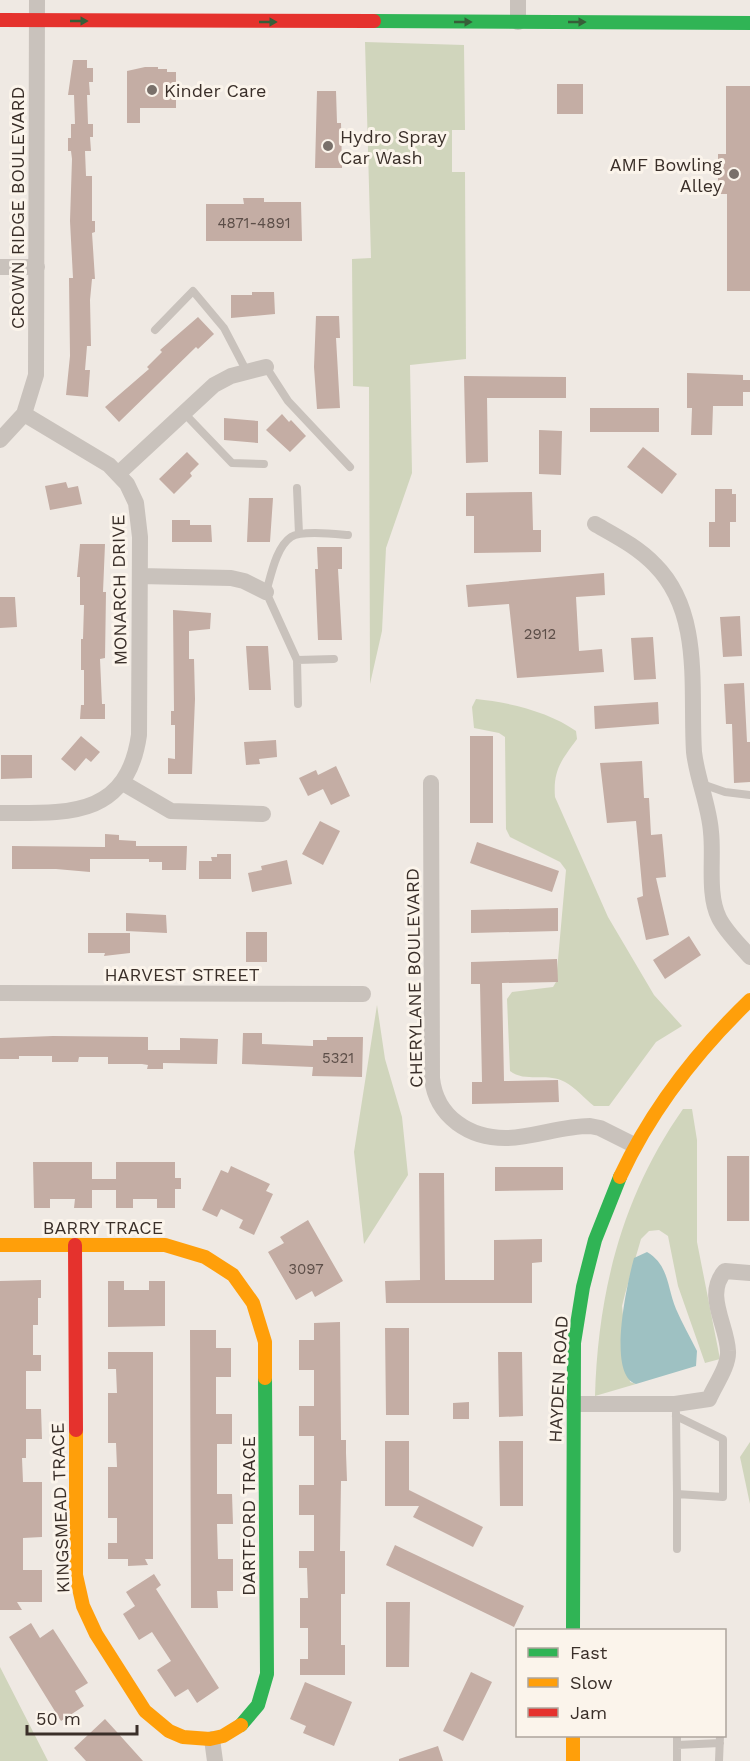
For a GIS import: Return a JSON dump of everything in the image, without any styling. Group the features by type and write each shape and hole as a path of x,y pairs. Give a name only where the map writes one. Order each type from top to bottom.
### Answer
{"main road":[{"path":"0,20 750,23"},
{"name":"HAYDEN ROAD","path":"573,1629 575,1334 585,1276 605,1209 634,1145 683,1071 750,1000"},
{"name":"BARRY TRACE","path":"0,1245 165,1245 190,1250 214,1259 235,1273"},
{"name":"KINGSMEAD TRACE","path":"75,1245 78,1590 92,1629 155,1722 180,1737 197,1740 212,1739"},
{"name":"DARTFORD TRACE","path":"212,1739 233,1733 257,1708 267,1674 265,1342 260,1317 250,1294 235,1273"},
{"path":"573,1737 573,1761"}],"street":[{"name":"CROWN RIDGE BOULEVARD","path":"24,414 36,375 37,0"},
{"path":"518,0 518,22"},
{"path":"0,267 37,267"},
{"path":"119,473 214,385 231,376 266,367"},
{"path":"0,440 24,414"},
{"name":"MONARCH DRIVE","path":"24,414 109,465 119,473 136,503 139,520 140,576 140,735 137,752 123,783"},
{"path":"595,524 627,542 655,564 670,582 681,605 688,633 695,756 711,833 716,912 723,925 750,957"},
{"path":"140,576 231,578 244,581 266,592"},
{"path":"0,813 74,811 104,800 123,783 171,811 263,814"},
{"name":"CHERYLANE BOULEVARD","path":"431,783 432,1078 437,1099 452,1119 477,1133 505,1138 570,1127 590,1126 600,1128 634,1145"},
{"name":"HARVEST STREET","path":"0,993 363,994"},
{"path":"573,1404 676,1410 710,1399 728,1353 716,1297 718,1279 725,1271 750,1273"},
{"path":"212,1739 215,1761"}],"lane":[{"path":"155,330 194,291 224,328 247,372"},
{"path":"266,367 288,400 350,467"},
{"path":"183,412 232,463 264,464"},
{"path":"297,488 299,534"},
{"path":"298,704 297,660 266,592 277,558 291,537 299,534 348,534"},
{"path":"297,660 334,659"},
{"path":"701,784 726,792 750,795"},
{"path":"676,1410 723,1439 723,1497 677,1494"},
{"path":"676,1410 677,1549"},
{"path":"677,1737 677,1761"},
{"path":"677,1746 720,1739 719,1761"}],"green space":[{"path":"365,42 464,45 465,130 452,130 452,172 465,172 466,359 410,365 412,473 386,548 382,631 370,684 369,387 353,386 352,259 371,258"},
{"path":"476,699 541,713 576,731 577,739 562,760 557,773 555,797 608,917 654,995 682,1026 656,1042 609,1106 594,1106 572,1087 558,1079 516,1075 510,1071 507,999 512,992 553,987 556,982 566,870 560,862 510,837 506,829 505,737 499,733 474,728 472,707"},
{"path":"377,1005 385,1059 402,1117 408,1175 364,1244 354,1152"},
{"path":"683,1109 692,1109 697,1140 697,1242 720,1359 705,1363 678,1286 668,1236 659,1230 649,1231 641,1239 622,1306 630,1382 636,1384 595,1396 601,1320 617,1246 644,1176"},
{"path":"750,1442 750,1504 740,1457"},
{"path":"0,1667 48,1761 0,1761"}],"water":[{"path":"647,1252 660,1263 676,1309 697,1351 696,1366 636,1384 627,1377 622,1364 622,1326 634,1258"}],"building":[{"path":"73,60 87,60 87,68 93,68 93,82 89,82 90,95 87,95 88,124 93,124 93,137 90,137 91,151 85,151 86,176 92,176 92,221 95,221 95,232 92,233 95,279 92,279 90,300 91,346 87,346 85,370 90,370 88,397 66,395 70,356 69,278 73,278 70,221 72,159 71,151 68,151 68,138 71,138 71,124 75,124 74,95 68,95"},
{"name":"Kinder Care","path":"158,67 158,69 167,69 167,72 176,72 176,108 140,108 140,123 127,123 127,71"},
{"path":"557,84 583,84 583,114 557,114"},
{"name":"AMF Bowling Alley","path":"726,86 750,86 750,291 727,291 727,194 718,194 718,154 726,154"},
{"name":"Hydro Spray Car Wash","path":"317,91 336,91 337,123 341,123 342,168 315,168"},
{"path":"243,198 264,198 264,202 301,202 302,241 206,241 206,204 244,204"},
{"path":"252,292 274,292 275,314 231,318 231,295 252,295"},
{"path":"316,316 339,316 340,338 336,338 340,408 317,409 314,367"},
{"path":"198,317 214,334 198,349 196,347 119,422 105,407 149,369 147,367 162,352 160,350"},
{"path":"687,373 743,375 743,380 750,380 750,392 743,392 743,406 713,406 712,435 691,435 692,408 687,408"},
{"path":"464,376 566,377 566,398 487,398 488,462 466,463"},
{"path":"590,408 659,408 659,432 590,432"},
{"path":"282,414 306,436 290,452 266,430"},
{"path":"224,418 258,421 258,443 224,440"},
{"path":"539,430 562,431 561,475 539,474"},
{"path":"643,447 677,474 662,494 627,467"},
{"path":"187,452 199,464 190,473 192,476 174,494 159,479"},
{"path":"66,482 68,488 78,486 82,504 50,510 45,486"},
{"path":"715,489 732,489 732,494 736,494 736,522 730,522 730,547 709,547 709,522 715,522"},
{"path":"532,492 533,530 541,530 541,552 474,553 474,516 466,516 466,493"},
{"path":"249,498 273,498 270,542 247,542"},
{"path":"172,520 190,520 190,525 211,525 212,542 172,542"},
{"path":"80,544 105,544 103,592 106,592 105,658 100,659 105,719 80,719 81,705 84,705 81,639 83,639 84,605 80,605 80,577 77,577"},
{"path":"317,547 342,547 342,569 338,569 342,640 318,640 315,569 318,569"},
{"path":"604,573 605,595 576,597 579,651 602,649 604,672 517,678 509,604 468,607 466,585"},
{"path":"0,597 15,597 17,627 0,628"},
{"path":"173,610 211,613 210,629 189,631 189,659 194,659 195,699 192,774 168,774 168,758 175,759 175,725 171,725 171,711 174,711"},
{"path":"740,616 742,656 723,657 720,617"},
{"path":"653,637 656,679 634,680 631,638"},
{"path":"246,646 268,646 271,690 249,690"},
{"path":"744,683 747,742 750,742 750,782 734,783 732,724 726,724 724,684"},
{"path":"658,702 659,724 595,729 594,706"},
{"path":"81,736 100,752 91,762 86,758 75,771 61,759"},
{"path":"470,736 493,736 493,823 470,823"},
{"path":"276,740 277,757 259,759 260,764 246,765 244,742"},
{"path":"1,755 32,755 32,778 1,779"},
{"path":"642,761 644,798 649,798 651,835 662,834 666,877 656,878 669,935 646,940 637,898 643,896 636,821 607,823 600,763"},
{"path":"336,766 350,796 331,805 323,789 308,796 299,778 316,770 318,775"},
{"path":"320,821 340,831 323,865 302,854"},
{"path":"105,834 119,835 119,840 136,841 136,846 187,846 186,870 162,870 162,862 149,862 149,859 90,859 90,872 12,869 12,846 105,847"},
{"path":"477,842 559,871 552,892 470,863"},
{"path":"217,854 231,854 231,879 199,879 199,861 212,861 211,857 217,857"},
{"path":"287,860 292,884 252,892 248,873 262,870 261,866"},
{"path":"558,908 558,931 471,933 471,910"},
{"path":"126,913 166,915 167,933 126,931"},
{"path":"246,932 267,932 267,962 246,962"},
{"path":"88,933 130,933 130,953 104,956 105,953 88,953"},
{"path":"689,936 701,955 665,979 653,960"},
{"path":"557,959 558,982 502,983 504,1081 558,1080 559,1102 472,1104 472,1082 482,1082 480,984 471,984 471,962"},
{"path":"243,1033 262,1033 262,1044 313,1046 313,1040 327,1040 327,1037 363,1037 362,1077 312,1076 313,1067 242,1064"},
{"path":"148,1037 148,1050 180,1050 180,1038 218,1039 217,1064 163,1063 163,1069 147,1069 148,1065 142,1064 108,1064 108,1057 79,1057 78,1062 52,1062 52,1056 19,1056 19,1059 0,1059 0,1038"},
{"path":"727,1156 749,1156 749,1221 727,1221"},
{"path":"33,1162 92,1162 92,1179 116,1179 116,1162 175,1162 175,1178 181,1178 181,1189 175,1189 175,1208 157,1208 157,1199 133,1199 133,1208 116,1208 116,1190 92,1190 92,1208 74,1208 75,1199 50,1199 50,1208 34,1208"},
{"path":"231,1166 270,1184 266,1191 273,1194 254,1235 239,1228 243,1220 221,1209 217,1217 202,1210 221,1170 228,1173"},
{"path":"495,1167 563,1167 563,1190 495,1191"},
{"path":"419,1173 444,1173 445,1280 494,1280 494,1240 542,1239 542,1262 532,1263 532,1303 386,1303 385,1281 420,1280"},
{"path":"308,1220 343,1281 315,1297 312,1291 296,1300 268,1252 284,1243 280,1237"},
{"path":"41,1280 38,1325 33,1325 33,1355 41,1355 41,1371 26,1371 26,1409 41,1409 42,1439 26,1439 26,1458 22,1458 23,1482 42,1482 42,1537 23,1538 23,1570 42,1570 42,1602 17,1602 22,1610 0,1610 0,1281"},
{"path":"108,1281 124,1281 124,1290 149,1290 149,1281 165,1281 165,1326 108,1327"},
{"path":"340,1322 341,1440 346,1440 347,1481 341,1481 340,1551 345,1551 345,1594 341,1594 341,1645 345,1645 345,1675 300,1675 300,1659 308,1659 308,1628 300,1628 300,1598 308,1598 307,1568 299,1568 299,1551 314,1551 314,1515 299,1515 299,1485 314,1485 314,1436 299,1436 299,1406 314,1406 314,1370 299,1370 299,1340 314,1340 314,1323"},
{"path":"385,1328 409,1328 409,1415 386,1415"},
{"path":"190,1330 216,1330 216,1348 231,1348 231,1377 216,1377 216,1414 232,1414 232,1444 217,1444 217,1494 232,1494 233,1524 217,1524 218,1559 233,1559 233,1591 217,1591 218,1608 191,1608"},
{"path":"108,1352 153,1352 153,1559 145,1559 148,1565 128,1566 128,1559 108,1559 108,1543 117,1543 117,1518 108,1518 108,1467 117,1467 116,1443 108,1443 108,1393 117,1393 116,1369 108,1369"},
{"path":"498,1352 522,1352 523,1416 499,1417"},
{"path":"469,1402 469,1419 453,1419 453,1403"},
{"path":"385,1441 409,1441 409,1490 483,1527 473,1547 413,1517 419,1506 385,1506"},
{"path":"499,1441 523,1441 523,1506 500,1506"},
{"path":"395,1545 524,1606 514,1627 386,1565"},
{"path":"154,1574 161,1585 156,1589 219,1688 197,1703 188,1689 175,1697 157,1670 171,1661 152,1632 139,1640 123,1614 135,1606 126,1592"},
{"path":"386,1602 410,1602 409,1667 386,1667"},
{"path":"31,1623 40,1638 53,1629 88,1683 75,1691 84,1706 61,1721 9,1637"},
{"path":"471,1672 492,1682 463,1741 443,1731"},
{"path":"305,1682 352,1702 334,1746 303,1733 306,1726 290,1719"},
{"path":"105,1719 143,1761 86,1761 74,1748"},
{"path":"438,1746 443,1761 399,1761 399,1759"}],"traffic: fast":[{"path":"374,21 750,23"},
{"path":"573,1629 574,1343 583,1287 595,1240 620,1177"},
{"path":"241,1725 258,1705 267,1674 265,1378"}],"traffic: slow":[{"path":"620,1177 646,1128 677,1082 711,1040 750,1000"},
{"path":"0,1245 165,1245 205,1257 233,1275 253,1303 265,1342 265,1378"},
{"path":"76,1430 76,1575 83,1606 96,1634 145,1711 169,1731 183,1737 210,1739 223,1736 241,1725"},
{"path":"573,1737 573,1761"}],"traffic: jam":[{"path":"0,20 374,21"},
{"path":"75,1245 76,1430"}],"place":[{"name":"Kinder Care","path":"152,90"},
{"name":"Hydro Spray Car Wash","path":"328,146"},
{"name":"AMF Bowling Alley","path":"734,174"}]}
